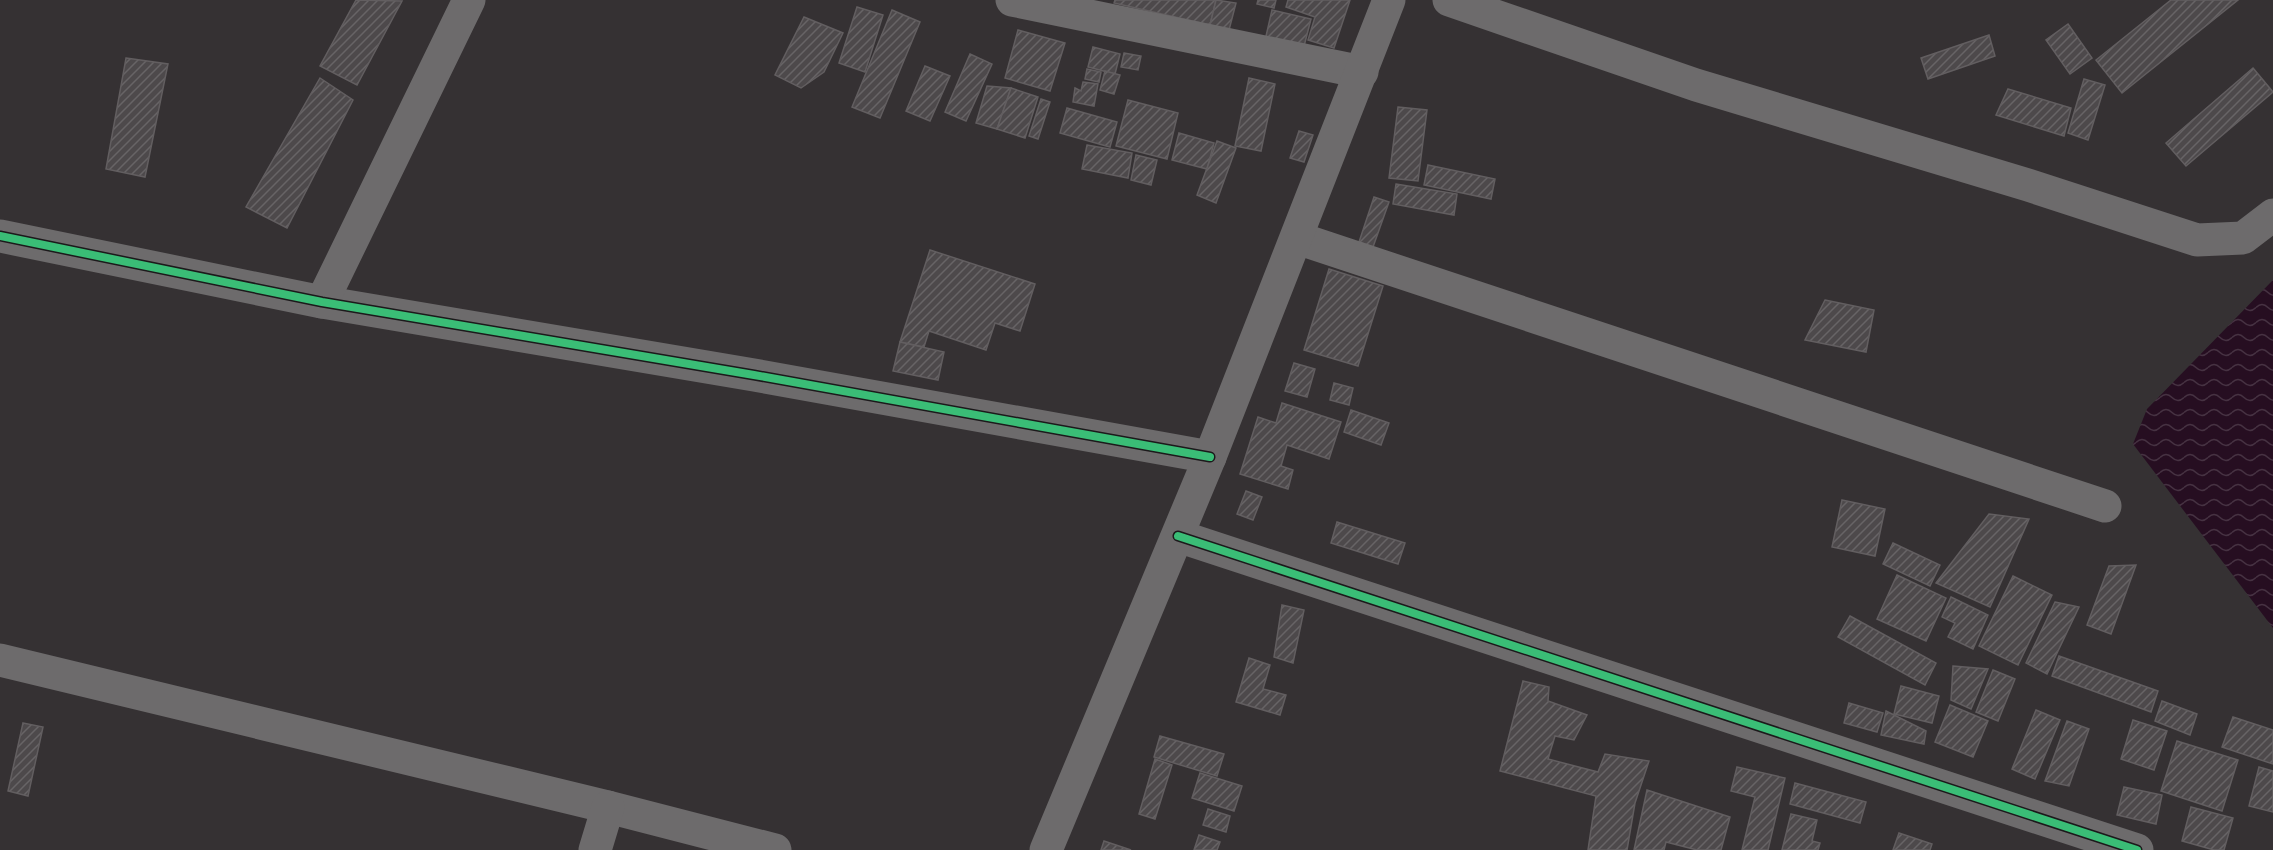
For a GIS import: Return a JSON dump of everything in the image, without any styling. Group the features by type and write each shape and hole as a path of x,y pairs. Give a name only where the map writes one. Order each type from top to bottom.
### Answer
{"street":[{"path":"322,302 469,0"},
{"path":"1012,0 1362,72"},
{"path":"1046,850 1210,457 1389,0"},
{"path":"1449,0 1696,85 2028,185 2197,240 2243,238 2273,215"},
{"path":"0,236 322,302 754,375 1210,457"},
{"path":"1297,238 2105,506"},
{"path":"1178,536 2137,850"},
{"path":"0,660 608,807 775,850"},
{"path":"595,850 608,807"}],"water":[{"path":"2273,280 2273,628 2133,444 2147,409"}],"building":[{"path":"356,0 402,1 357,85 320,66"},
{"path":"1115,0 1216,0 1210,25 1114,3"},
{"path":"1216,0 1236,3 1229,30 1210,25"},
{"path":"1258,0 1276,0 1274,8 1257,4"},
{"path":"1288,0 1350,0 1334,48 1308,40 1315,17 1286,7"},
{"path":"2171,0 2238,0 2122,93 2096,60"},
{"path":"857,7 883,15 865,72 839,63"},
{"path":"892,10 920,22 880,118 852,107"},
{"path":"1272,10 1311,19 1302,54 1264,45"},
{"path":"804,17 843,33 824,72 801,88 775,75"},
{"path":"2068,24 2092,58 2070,74 2046,40"},
{"path":"1018,30 1065,43 1050,91 1005,78"},
{"path":"1989,35 1995,56 1928,79 1921,58"},
{"path":"1093,47 1120,54 1115,74 1088,67"},
{"path":"1124,53 1141,56 1138,70 1121,67"},
{"path":"970,54 992,64 966,121 945,112"},
{"path":"126,58 168,64 145,177 106,169"},
{"path":"925,66 950,76 930,121 906,111"},
{"path":"2253,68 2273,92 2186,166 2166,143"},
{"path":"1087,69 1101,72 1099,82 1085,79"},
{"path":"1105,71 1120,75 1114,94 1100,90"},
{"path":"320,78 353,100 287,228 246,207"},
{"path":"1249,78 1275,84 1261,151 1235,146"},
{"path":"2084,79 2105,85 2088,140 2068,133"},
{"path":"1083,82 1098,84 1094,106 1073,102 1075,88 1081,91"},
{"path":"987,86 1011,88 997,129 976,123"},
{"path":"1011,88 1038,97 1025,138 997,129"},
{"path":"2008,89 2071,108 2064,136 1996,115"},
{"path":"1041,99 1050,102 1038,139 1029,136"},
{"path":"1128,100 1178,113 1167,159 1116,146"},
{"path":"1398,107 1427,110 1418,181 1389,178"},
{"path":"1067,108 1117,122 1110,147 1060,133"},
{"path":"1299,131 1313,135 1304,162 1290,158"},
{"path":"1179,133 1214,143 1207,169 1172,160"},
{"path":"1217,141 1236,148 1216,203 1197,195"},
{"path":"1087,145 1132,153 1128,178 1082,169"},
{"path":"1136,155 1157,160 1151,185 1131,180"},
{"path":"1428,165 1495,179 1491,199 1424,185"},
{"path":"1396,184 1457,194 1454,215 1393,204"},
{"path":"1374,197 1389,202 1373,247 1359,242"},
{"path":"930,250 1035,284 1020,331 995,323 986,350 929,331 924,347 900,342"},
{"path":"1329,269 1383,286 1358,366 1304,350"},
{"path":"1825,300 1874,310 1866,352 1805,340"},
{"path":"900,342 944,352 938,380 893,371"},
{"path":"1294,363 1315,369 1307,397 1285,391"},
{"path":"1334,383 1353,388 1349,405 1330,400"},
{"path":"1282,403 1341,422 1329,459 1287,445 1281,466 1293,470 1288,489 1240,474 1258,417 1276,423"},
{"path":"1351,410 1389,423 1381,445 1344,432"},
{"path":"1246,491 1262,497 1253,520 1237,514"},
{"path":"1842,500 1885,509 1875,556 1832,547"},
{"path":"1989,514 2029,519 1990,607 1936,583"},
{"path":"1337,522 1405,543 1398,564 1331,543"},
{"path":"1893,543 1940,565 1930,586 1883,564"},
{"path":"2136,565 2111,634 2087,625 2109,566"},
{"path":"1897,575 1946,598 1926,641 1877,619"},
{"path":"2013,576 2052,595 2018,665 1979,646"},
{"path":"1951,597 1988,615 1973,649 1948,637 1955,623 1942,617"},
{"path":"2055,602 2079,607 2047,674 2026,663"},
{"path":"1282,605 1304,610 1293,663 1274,657"},
{"path":"1850,616 1936,663 1925,685 1838,637"},
{"path":"2059,656 2158,691 2151,712 2052,676"},
{"path":"1249,658 1270,665 1263,689 1286,695 1280,715 1236,702"},
{"path":"1953,666 1988,669 1971,709 1951,700"},
{"path":"1993,670 2015,679 1998,721 1976,712"},
{"path":"1523,681 1549,687 1548,701 1587,715 1574,740 1555,736 1548,759 1598,772 1605,754 1649,761 1635,803 1627,850 1588,850 1596,796 1500,771"},
{"path":"1901,686 1939,696 1932,723 1894,714"},
{"path":"2162,701 2197,714 2190,735 2155,721"},
{"path":"1849,703 1883,713 1877,732 1844,723"},
{"path":"1950,705 1988,721 1973,757 1935,742"},
{"path":"2036,710 2060,720 2035,779 2012,769"},
{"path":"1886,711 1926,731 1924,744 1881,735"},
{"path":"2233,717 2273,730 2273,764 2222,747"},
{"path":"2133,720 2167,731 2154,770 2121,759"},
{"path":"2067,721 2089,729 2069,786 2045,781"},
{"path":"23,723 43,727 28,796 8,791"},
{"path":"1160,736 1224,754 1217,776 1154,757"},
{"path":"2177,741 2238,760 2222,811 2161,791"},
{"path":"1155,759 1172,765 1155,819 1139,814"},
{"path":"1737,767 1785,778 1768,850 1742,850 1755,797 1731,791"},
{"path":"2259,767 2273,771 2273,812 2249,806"},
{"path":"1200,773 1242,786 1234,811 1192,798"},
{"path":"1795,783 1866,802 1860,823 1790,804"},
{"path":"2124,787 2162,795 2156,824 2117,815"},
{"path":"1647,790 1730,817 1721,850 1697,850 1666,842 1664,850 1634,850"},
{"path":"2191,807 2233,818 2224,850 2214,850 2182,841"},
{"path":"1208,809 1230,816 1226,832 1203,825"},
{"path":"1791,814 1817,820 1812,841 1820,843 1818,850 1782,850"},
{"path":"1899,833 1932,844 1930,850 1893,850"},
{"path":"1199,835 1220,842 1217,850 1194,850"},
{"path":"1104,841 1131,850 1101,850"}],"cycle path":[{"path":"0,236 322,302 754,375 1210,457"},
{"path":"1178,536 2137,850"}]}
